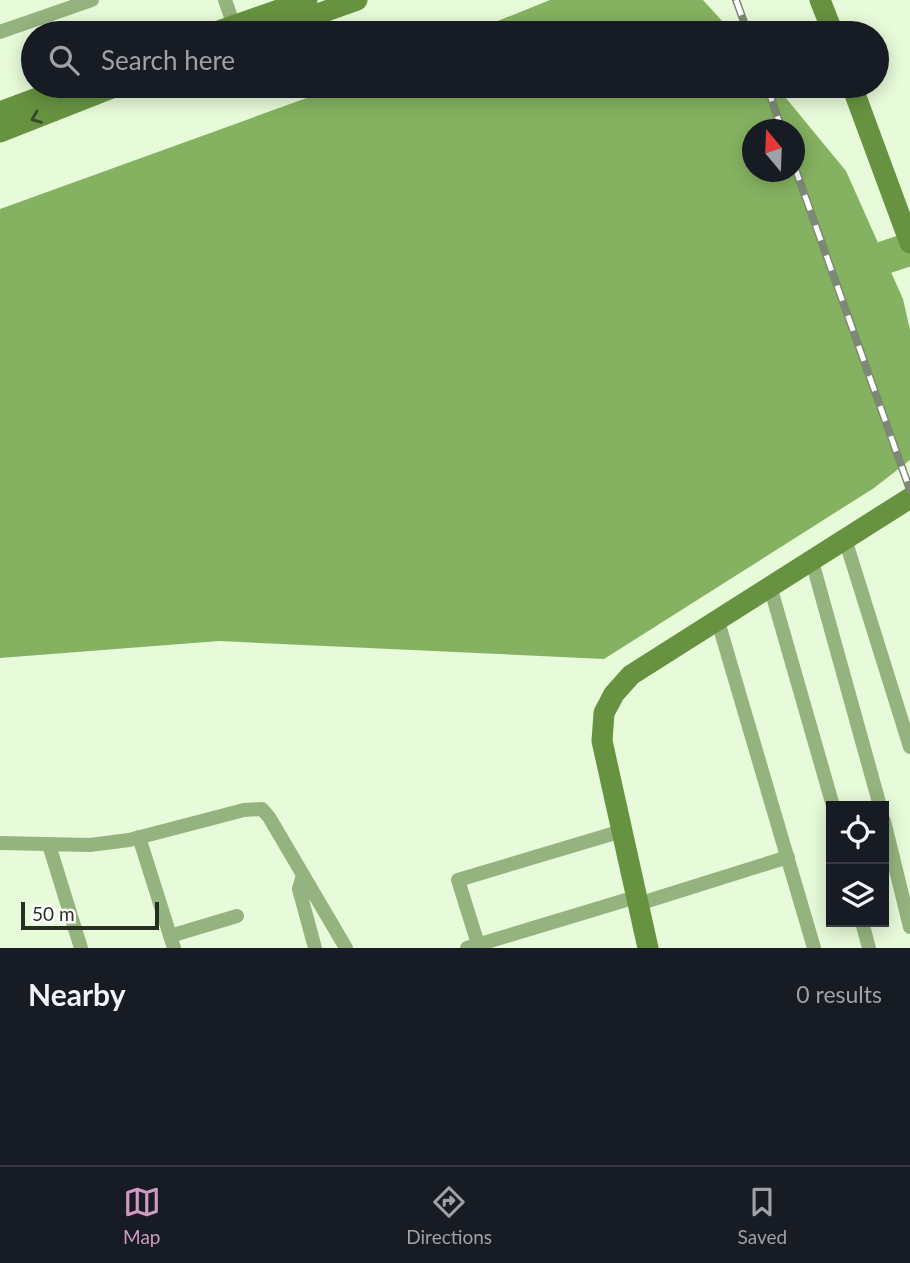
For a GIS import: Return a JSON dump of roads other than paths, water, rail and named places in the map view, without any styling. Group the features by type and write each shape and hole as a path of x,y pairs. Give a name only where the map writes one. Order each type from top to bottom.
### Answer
{"street":[{"path":"32,21 92,0"},
{"path":"225,0 232,21"},
{"path":"298,21 357,0"},
{"path":"820,0 828,21"},
{"path":"247,21 296,2"},
{"path":"0,32 21,25"},
{"path":"0,112 37,98"},
{"path":"0,132 86,98"},
{"path":"856,98 910,243"},
{"path":"648,948 602,741 604,713 614,694 631,675 717,618 910,498"},
{"path":"845,539 910,747"},
{"path":"812,561 879,801"},
{"path":"770,586 832,801"},
{"path":"717,618 814,948"},
{"path":"0,843 90,845 139,837 244,810 262,809 346,948"},
{"path":"622,831 458,880 480,946 788,857"},
{"path":"139,837 172,942 237,916"},
{"path":"889,841 910,927"},
{"path":"49,845 81,948"},
{"path":"303,874 299,889 315,948"},
{"path":"863,927 869,948"}],"waterway":[{"path":"841,272 910,249"}],"railway":[{"path":"736,0 744,21"},
{"path":"771,98 778,119"},
{"path":"800,182 910,490"}]}
